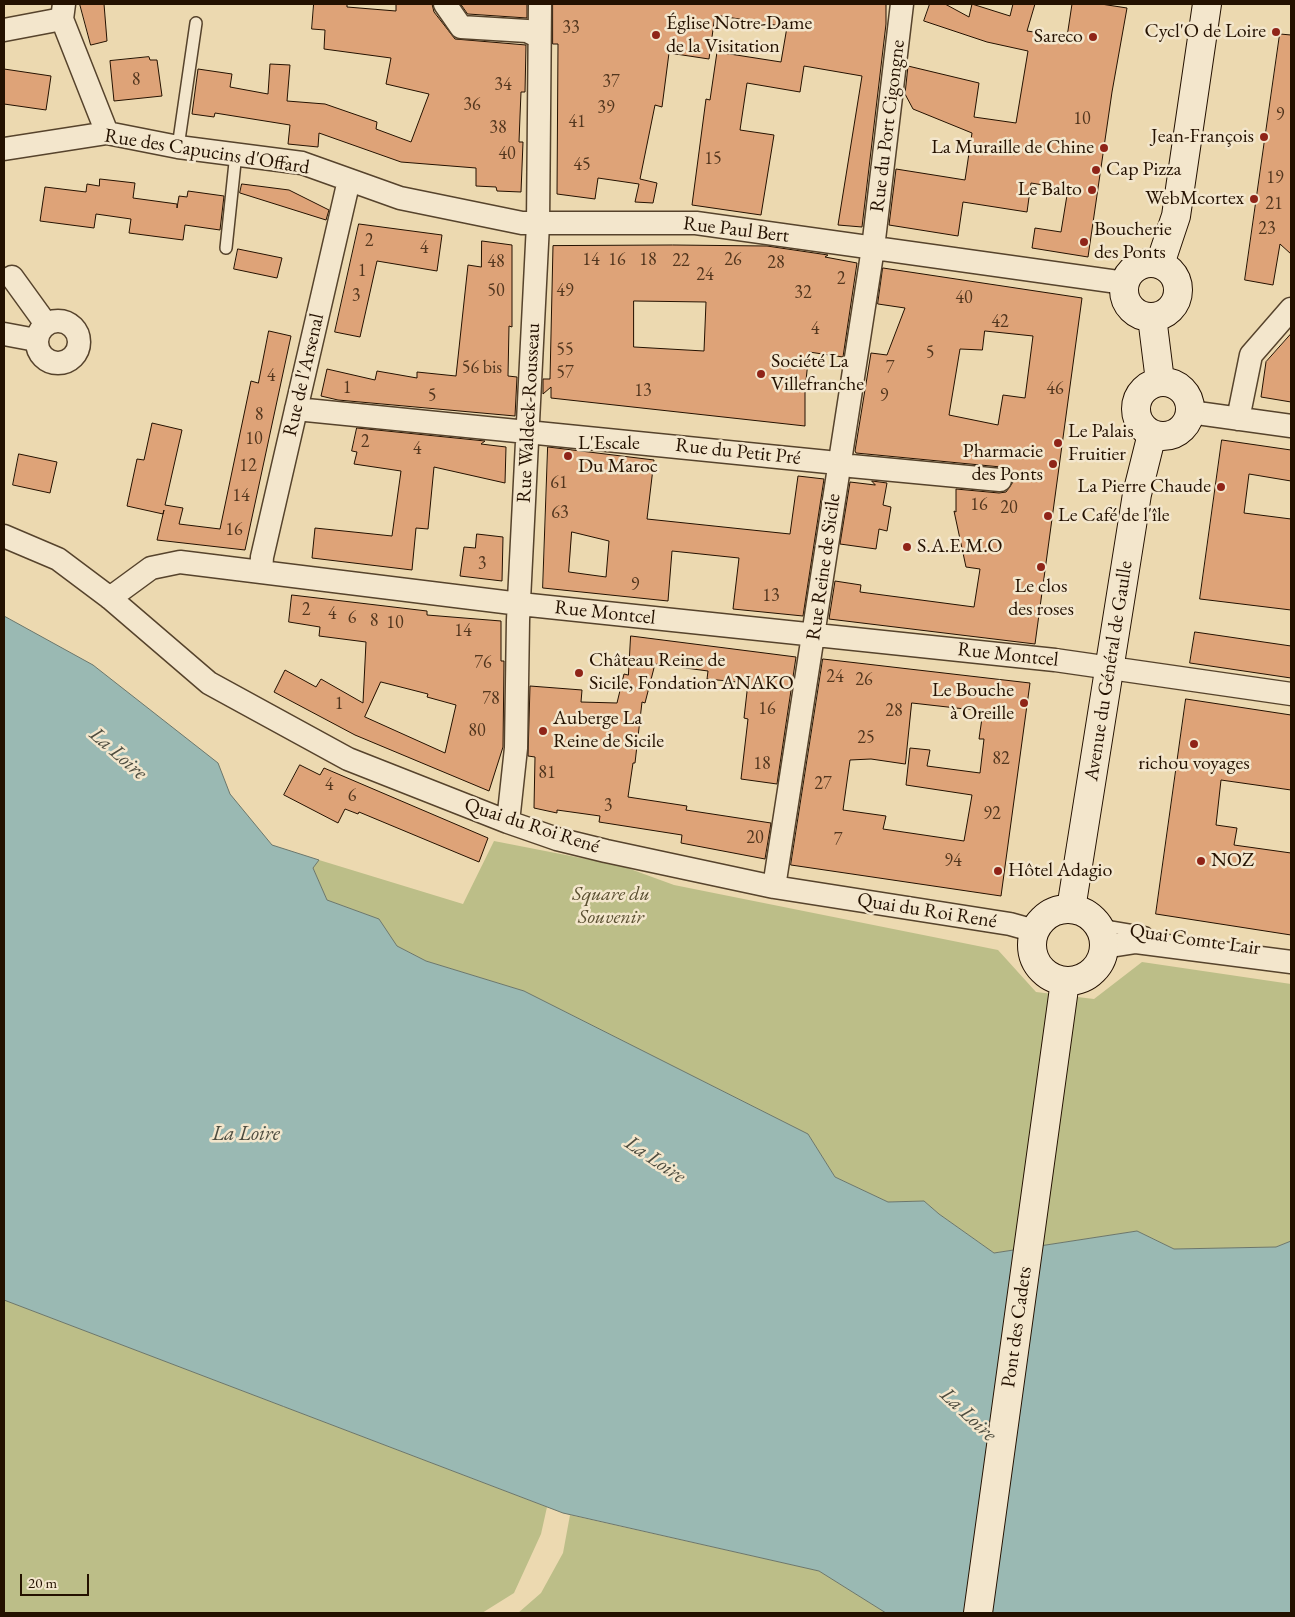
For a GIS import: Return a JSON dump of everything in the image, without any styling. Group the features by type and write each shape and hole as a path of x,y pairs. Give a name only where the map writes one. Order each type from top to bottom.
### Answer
{"main road":[{"path":"1160,264 1176,216 1207,4"},
{"path":"1149,262 1160,264 1174,276 1178,284 1178,294 1169,310 1152,317 1143,316 1130,307 1126,299 1125,283 1129,273 1138,266 1149,262"},
{"path":"1152,317 1160,381"},
{"path":"1160,381 1179,386 1190,402 1190,412 1188,420 1177,433 1160,436 1144,429 1138,420 1135,410 1137,400 1142,391 1150,384 1160,381"},
{"name":"Avenue du Général de Gaulle","path":"1071,909 1111,668 1137,494 1152,434"},
{"path":"1071,909 1091,917 1102,936 1102,958 1096,968 1077,980 1065,981 1044,973 1037,964 1032,947 1035,931 1041,921 1049,914 1071,909"},
{"name":"Pont des Cadets","path":"978,1613 1065,981"}],"street":[{"path":"445,4 461,27 528,31 539,37"},
{"name":"Rue Waldeck-Rousseau","path":"508,822 516,748 520,604 538,224 540,4"},
{"name":"Rue du Port Cigongne","path":"873,248 902,4"},
{"path":"4,30 63,12 107,134"},
{"name":"Rue des Capucins d'Offard","path":"4,149 107,134 178,147 302,163 349,180"},
{"name":"Rue Paul Bert","path":"349,180 400,198 522,223 696,223 1125,283"},
{"name":"Rue de l'Arsenal","path":"261,572 262,557 349,180"},
{"name":"Rue Reine de Sicile","path":"774,887 873,248"},
{"path":"4,334 41,332 12,277"},
{"path":"1238,419 1250,355 1291,309"},
{"name":"Rue du Petit Pré","path":"296,409 1000,480"},
{"path":"1190,412 1291,426"},
{"name":"Quai du Roi René","path":"4,536 58,559 110,598 208,683 348,758 508,822 557,839 596,849 774,887 1010,924 1035,931"},
{"name":"Rue Montcel","path":"110,598 151,568 180,562 520,604 1111,668 1291,694"},
{"name":"Quai Comte Lair","path":"1102,936 1291,962"}],"lane":[{"path":"178,147 196,23"},
{"path":"226,248 236,153"},
{"name":"Quai Comte Lair","path":"1102,936 1291,954"}],"green space":[{"name":"Square du Souvenir","path":"494,841 622,866 674,885 998,950 1036,992 1094,999 1142,962 1291,984 1291,1241 1276,1247 1174,1249 1137,1231 994,1253 924,1201 888,1202 835,1177 808,1134 524,991 426,961 397,946 379,919 327,900 313,868 319,860 463,904"},
{"path":"4,1300 547,1507 541,1534 514,1593 482,1613 4,1613"},
{"path":"570,1515 819,1571 886,1613 518,1613 541,1593 563,1553"}],"water":[{"name":"La Loire","path":"4,616 93,665 218,763 230,794 272,845 319,860 313,868 327,900 379,919 397,946 426,961 524,991 808,1134 835,1177 888,1202 924,1201 994,1253 1137,1231 1174,1249 1276,1247 1291,1241 1291,1613 886,1613 819,1571 563,1513 4,1300"}],"building":[{"path":"80,4 104,4 107,41 91,45"},
{"path":"314,4 347,4 347,7 396,11 396,4 432,4 434,12 455,39 526,45 525,92 521,92 519,142 523,142 521,192 497,191 496,187 476,186 476,168 401,162 319,133 318,147 288,144 290,125 215,113 214,117 192,114 198,69 232,74 230,87 268,94 270,64 290,65 287,101 325,104 377,122 376,129 411,142 429,94 386,84 391,58 324,49 325,30 312,29"},
{"path":"461,4 527,4 527,18 468,14"},
{"path":"553,4 886,4 886,24 862,227 838,225 862,76 804,66 800,92 747,83 740,130 774,135 761,215 692,205 706,99 710,100 717,52 781,62 787,27 715,15 709,59 669,53 662,107 655,105 640,179 657,183 653,203 635,202 639,184 598,178 595,199 557,194 558,44 553,44"},
{"path":"930,4 945,4 969,17 972,4 1010,16 1013,4 1035,4 1027,31 1067,37 1072,4 1101,4 1127,8 1112,92 1088,257 1032,248 1035,228 1061,232 1068,189 1031,183 1027,212 963,202 958,236 889,225 896,169 965,180 972,133 913,109 905,94 908,66 979,83 974,117 1016,123 1028,51 987,42 924,21"},
{"path":"1280,34 1291,35 1291,254 1280,244 1273,285 1245,280"},
{"path":"149,57 150,60 157,60 162,96 114,101 110,61"},
{"path":"4,69 51,76 46,110 4,104"},
{"path":"100,179 135,183 133,198 177,204 177,208 179,196 187,197 188,191 224,196 220,230 185,225 183,240 129,233 131,219 96,214 94,228 40,221 45,187 86,192 87,184 99,186"},
{"path":"242,184 289,190 329,210 326,220 240,193"},
{"path":"359,224 442,235 437,271 377,261 360,337 335,332"},
{"path":"482,241 512,245 512,327 509,326 508,376 517,377 515,416 338,400 321,396 327,369 375,380 377,371 417,378 417,372 456,376 468,265 481,267"},
{"path":"553,246 767,246 828,255 825,257 857,263 843,357 809,352 805,390 805,426 551,398 551,387 543,394 543,379 550,379","holes":["634,301 706,302 704,351 634,347"]},
{"path":"238,249 282,258 277,278 234,269"},
{"path":"883,268 1082,298 1035,644 829,619 835,581 861,585 860,592 974,607 980,569 966,567 954,511 956,512 956,489 999,493 1006,492 1013,482 1012,474 1001,467 856,453 871,353 887,355 905,308 878,304","holes":["985,331 1033,336 1025,398 1003,395 998,425 949,415 960,349 982,350"]},
{"path":"269,331 291,336 245,550 157,540 164,510 163,514 127,506 137,459 144,460 152,423 182,430 165,505 183,508 179,524 220,529 251,381 258,383"},
{"path":"1291,334 1291,402 1261,397 1266,362"},
{"path":"357,428 485,441 481,444 506,447 505,483 434,467 428,529 416,528 412,570 312,558 315,528 392,536 401,471 354,464 357,452 352,451"},
{"path":"1222,440 1291,450 1291,481 1249,474 1244,513 1291,519 1291,610 1200,599"},
{"path":"548,447 654,460 647,519 790,534 798,476 824,479 803,616 733,609 739,558 672,551 668,601 543,588","holes":["572,532 609,541 606,577 569,572"]},
{"path":"19,454 57,462 50,493 13,485"},
{"path":"872,481 887,483 883,505 891,507 887,531 879,529 876,549 840,544 850,482 875,485"},
{"path":"477,534 503,537 502,581 460,576 464,547 475,548"},
{"path":"292,595 427,611 427,615 501,621 501,661 504,661 503,747 489,791 355,735 274,692 285,670 316,687 321,679 363,703 366,642 319,636 320,627 289,622","holes":["381,682 428,694 427,697 456,705 445,753 365,717"]},
{"path":"1195,632 1291,646 1291,678 1190,663"},
{"path":"631,636 796,657 777,784 741,779 748,719 744,718 748,683 707,679 708,671 655,664 645,703 642,702 635,763 633,763 628,797 687,806 686,810 771,823 765,859 681,843 682,835 599,822 600,816 557,810 557,813 534,808 535,757 528,756 530,686 582,690 581,702 617,703 624,674 628,675"},
{"path":"823,659 1030,683 1001,896 791,865","holes":["912,703 983,711 979,739 984,739 980,773 927,766 930,750 910,748 906,785 972,795 964,841 883,829 886,816 843,810 850,760 871,759 905,764"]},
{"path":"1186,699 1291,715 1291,790 1221,780 1216,825 1237,828 1234,845 1291,853 1291,935 1156,914"},
{"path":"300,765 320,775 324,768 488,838 479,862 359,812 358,814 345,809 338,823 284,795"}],"place":[{"name":"Cycl'O de Loire","path":"1276,32"},
{"name":"Église Notre-Dame de la Visitation","path":"656,35"},
{"name":"Sareco","path":"1093,37"},
{"name":"Jean-François","path":"1264,137"},
{"name":"La Muraille de Chine","path":"1104,148"},
{"name":"Cap Pizza","path":"1096,170"},
{"name":"Le Balto","path":"1092,190"},
{"name":"WebMcortex","path":"1254,199"},
{"name":"Boucherie des Ponts","path":"1084,242"},
{"name":"Société La Villefranche","path":"761,374"},
{"name":"Le Palais Fruitier","path":"1058,443"},
{"name":"L'Escale Du Maroc","path":"568,456"},
{"name":"Pharmacie des Ponts","path":"1053,464"},
{"name":"La Pierre Chaude","path":"1221,487"},
{"name":"Le Café de l'île","path":"1048,516"},
{"name":"S.A.E.M.O","path":"907,547"},
{"name":"Le clos des roses","path":"1041,567"},
{"name":"Château Reine de Sicile, Fondation ANAKO","path":"579,673"},
{"name":"Le Bouche à Oreille","path":"1024,703"},
{"name":"Auberge La Reine de Sicile","path":"543,731"},
{"name":"richou voyages","path":"1194,744"},
{"name":"NOZ","path":"1201,861"},
{"name":"Hôtel Adagio","path":"998,871"}]}
